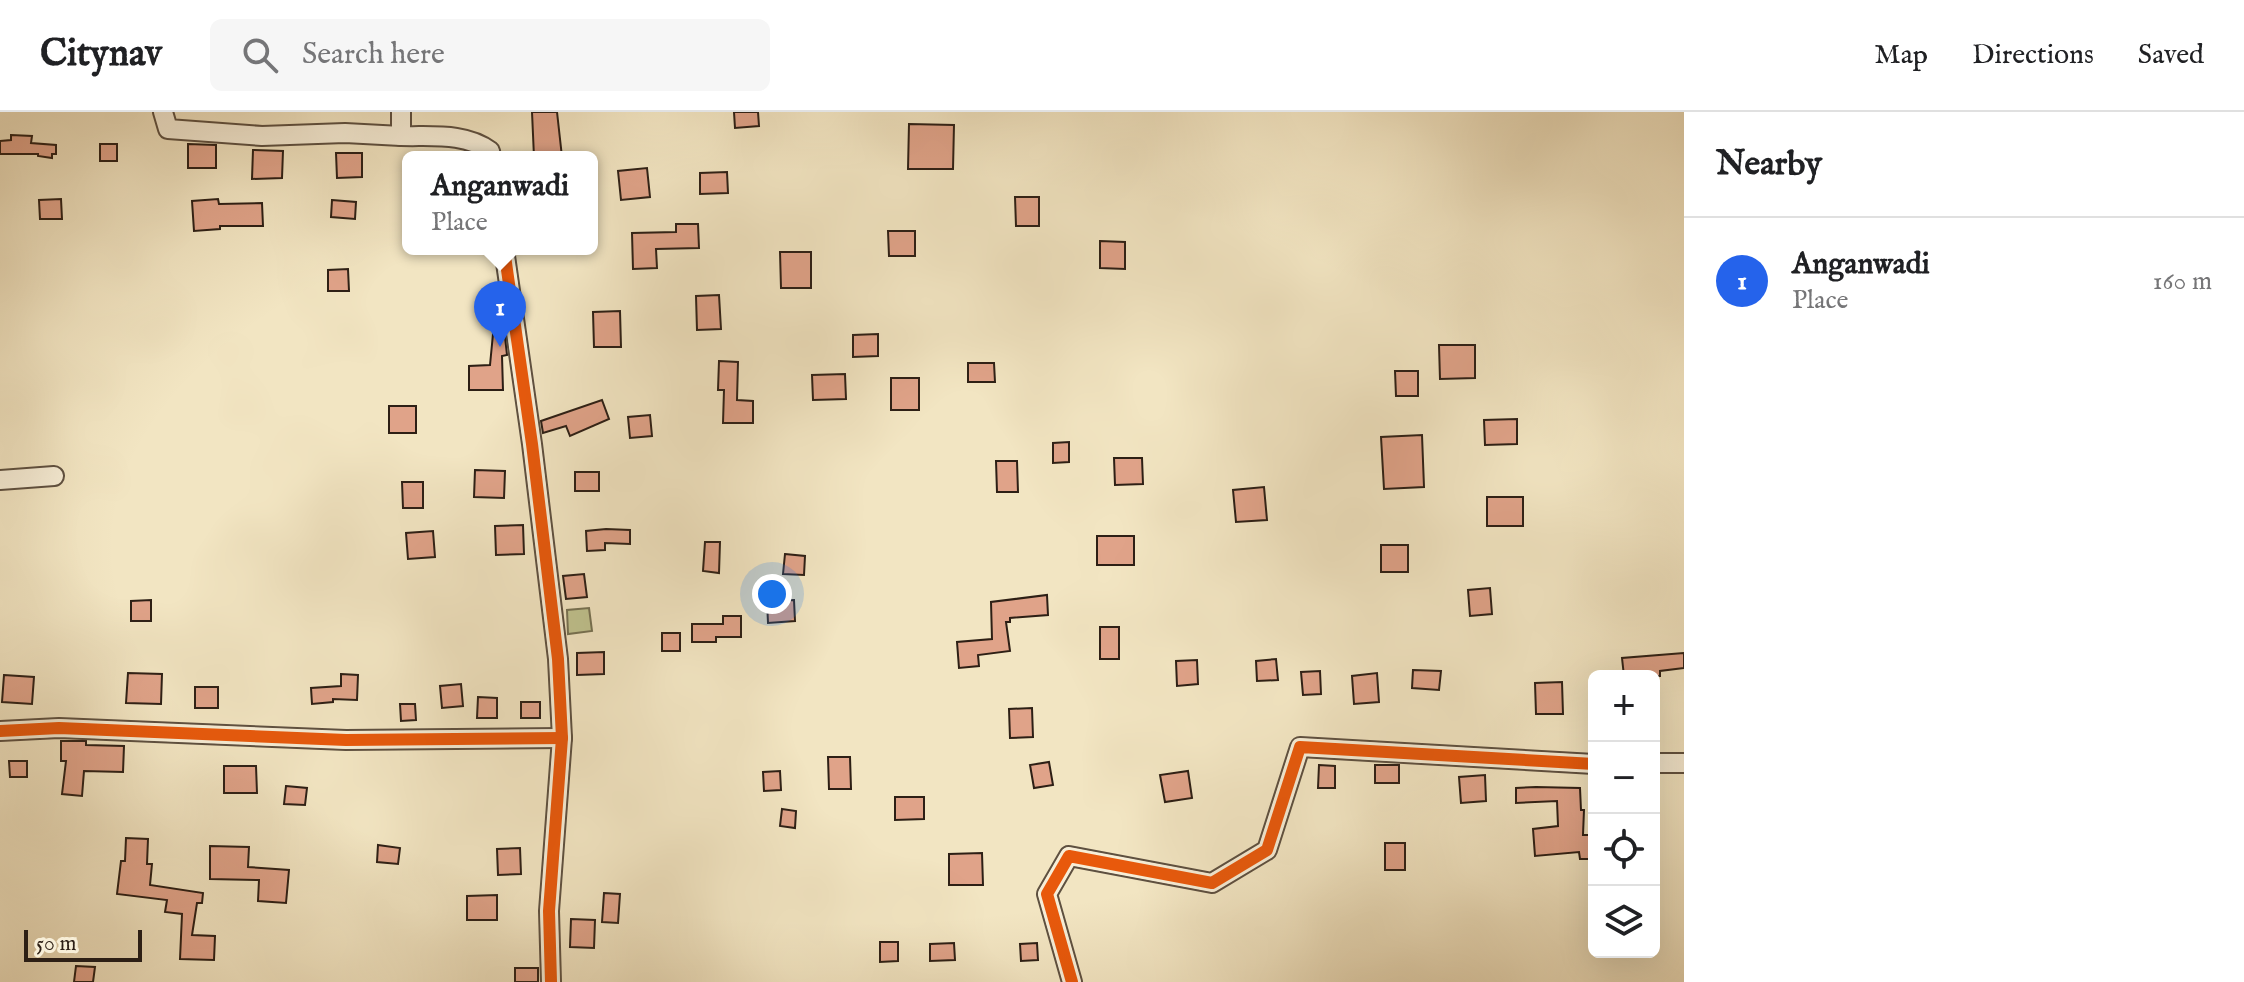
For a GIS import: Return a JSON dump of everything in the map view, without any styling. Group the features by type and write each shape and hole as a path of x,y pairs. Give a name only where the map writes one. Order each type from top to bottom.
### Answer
{"street":[{"path":"163,112 168,129 262,136 345,133 464,138 478,142 490,151"},
{"path":"401,112 401,136"},
{"path":"505,255 558,659 562,738 549,911 551,982"},
{"path":"0,480 54,476"},
{"path":"0,731 59,728 346,740 562,738"},
{"path":"1072,982 1047,894 1069,856 1212,883 1267,850 1300,747 1588,764"},
{"path":"1660,763 1684,763"}],"green space":[{"path":"589,608 592,631 568,634 567,610"}],"building":[{"path":"532,112 557,112 561,151 534,151"},
{"path":"734,112 758,112 759,126 735,128"},
{"path":"909,124 954,125 953,169 908,169"},
{"path":"11,135 32,136 31,143 56,145 56,154 52,154 52,158 38,154 0,154 0,141 11,140"},
{"path":"100,144 117,144 117,161 100,161"},
{"path":"188,144 216,145 216,168 188,168"},
{"path":"253,150 283,151 282,178 252,179"},
{"path":"336,153 362,153 362,177 337,178"},
{"path":"647,168 650,197 621,200 618,171"},
{"path":"727,172 728,193 700,194 700,173"},
{"path":"1015,197 1039,197 1039,226 1016,226"},
{"path":"61,199 62,219 40,219 39,200"},
{"path":"218,199 219,204 262,203 263,226 220,226 220,229 194,231 192,201"},
{"path":"332,200 356,202 355,219 331,217"},
{"path":"676,224 698,224 699,248 656,249 657,268 633,269 632,233 676,232"},
{"path":"888,231 915,231 915,256 889,256"},
{"path":"1100,241 1125,242 1125,269 1100,268"},
{"path":"780,252 811,252 811,288 781,288"},
{"path":"348,269 349,291 328,291 328,270"},
{"path":"719,295 721,329 697,330 696,296"},
{"path":"620,311 621,347 594,347 593,312"},
{"path":"493,334 505,337 507,355 502,356 503,390 469,390 469,366 490,365"},
{"path":"878,334 878,356 853,357 853,335"},
{"path":"1439,345 1475,345 1475,378 1440,379"},
{"path":"719,361 738,362 737,400 753,401 753,423 723,423 724,390 718,390"},
{"path":"968,363 994,363 995,382 968,382"},
{"path":"1395,371 1418,371 1418,396 1396,396"},
{"path":"845,374 846,399 813,400 812,375"},
{"path":"891,378 919,378 919,410 891,410"},
{"path":"602,400 609,419 570,436 566,426 543,433 541,421"},
{"path":"389,406 416,406 416,433 389,433"},
{"path":"650,415 652,436 630,438 628,417"},
{"path":"1517,419 1517,444 1485,445 1484,420"},
{"path":"1422,435 1424,487 1384,489 1381,437"},
{"path":"1069,442 1069,462 1053,463 1053,443"},
{"path":"1114,458 1142,458 1143,484 1115,485"},
{"path":"996,461 1017,461 1018,492 997,492"},
{"path":"475,470 505,471 504,498 474,497"},
{"path":"575,472 599,472 599,491 575,491"},
{"path":"402,482 423,482 423,508 403,508"},
{"path":"1264,487 1267,520 1236,522 1233,490"},
{"path":"1487,497 1523,497 1523,526 1487,526"},
{"path":"523,525 524,554 496,555 495,526"},
{"path":"630,530 630,544 605,543 605,550 587,551 586,531"},
{"path":"433,531 435,557 408,559 406,533"},
{"path":"1097,536 1134,536 1134,565 1097,565"},
{"path":"705,542 720,542 719,573 703,571"},
{"path":"1381,545 1408,545 1408,572 1381,572"},
{"path":"785,554 805,556 804,575 783,574"},
{"path":"584,574 587,597 566,599 563,576"},
{"path":"1490,588 1492,614 1470,616 1468,590"},
{"path":"1047,595 1048,615 1010,618 1010,622 1006,622 1010,651 978,655 979,666 959,668 957,642 992,639 991,602"},
{"path":"151,600 151,621 131,621 131,601"},
{"path":"794,600 795,621 768,623 767,601"},
{"path":"723,616 741,616 741,637 716,637 716,642 692,642 692,624 723,624"},
{"path":"1100,627 1119,627 1119,659 1100,659"},
{"path":"662,633 680,633 680,651 662,651"},
{"path":"604,652 604,674 577,675 577,653"},
{"path":"1684,653 1684,668 1623,670 1622,658"},
{"path":"1276,659 1278,680 1257,681 1256,661"},
{"path":"1197,660 1198,684 1177,686 1176,661"},
{"path":"1413,670 1441,671 1439,690 1412,688"},
{"path":"1320,671 1321,694 1303,695 1301,672"},
{"path":"128,673 162,674 161,704 126,703"},
{"path":"1377,673 1379,702 1354,704 1352,676"},
{"path":"341,674 358,675 357,700 333,699 333,702 312,704 311,688 341,686"},
{"path":"4,675 34,677 32,704 2,702"},
{"path":"1562,682 1563,714 1536,714 1535,683"},
{"path":"461,684 463,706 442,708 440,686"},
{"path":"195,687 218,687 218,708 195,708"},
{"path":"478,697 497,698 497,718 477,718"},
{"path":"521,702 540,702 540,718 521,718"},
{"path":"400,704 415,704 416,720 401,721"},
{"path":"1032,708 1033,737 1010,738 1009,709"},
{"path":"61,741 124,746 123,772 84,771 82,796 62,794 66,761 61,761"},
{"path":"828,757 850,757 851,789 829,789"},
{"path":"9,761 27,761 27,777 10,777"},
{"path":"1049,762 1053,785 1034,788 1030,765"},
{"path":"1319,765 1335,766 1335,788 1318,788"},
{"path":"1375,765 1399,765 1399,783 1375,783"},
{"path":"224,766 256,766 257,793 224,793"},
{"path":"780,771 781,790 764,791 763,772"},
{"path":"1188,771 1192,798 1165,802 1160,775"},
{"path":"1485,775 1486,801 1461,803 1459,777"},
{"path":"286,786 307,788 305,805 284,804"},
{"path":"1516,788 1580,788 1581,810 1584,810 1583,835 1588,835 1588,859 1580,859 1579,852 1535,856 1533,829 1558,826 1557,801 1516,803"},
{"path":"895,797 924,797 924,819 895,820"},
{"path":"782,809 796,811 795,828 780,826"},
{"path":"126,838 148,839 147,864 152,864 150,885 203,893 202,903 197,903 192,935 215,936 214,960 180,959 182,914 165,912 167,900 117,894 121,861 125,861"},
{"path":"1385,843 1405,843 1405,870 1385,870"},
{"path":"378,845 400,848 398,864 377,862"},
{"path":"210,846 249,847 248,867 289,870 286,903 258,901 259,880 210,879"},
{"path":"520,848 521,874 498,875 497,849"},
{"path":"982,853 983,885 949,885 949,854"},
{"path":"604,893 620,894 618,923 602,922"},
{"path":"497,895 497,920 467,920 467,896"},
{"path":"571,919 595,920 594,948 570,947"},
{"path":"880,942 898,942 898,961 880,962"},
{"path":"954,943 955,960 930,961 930,944"},
{"path":"1037,943 1038,960 1021,961 1020,944"},
{"path":"76,966 95,967 93,982 74,982"},
{"path":"515,968 538,968 538,982 515,982"}],"cycle path":[{"path":"505,255 558,659 562,738 549,911 551,982"},
{"path":"0,731 59,728 346,740 562,738"},
{"path":"1072,982 1047,894 1069,856 1212,883 1267,850 1300,747 1588,764"}],"place":[{"name":"Anganwadi","path":"500,347"}]}
